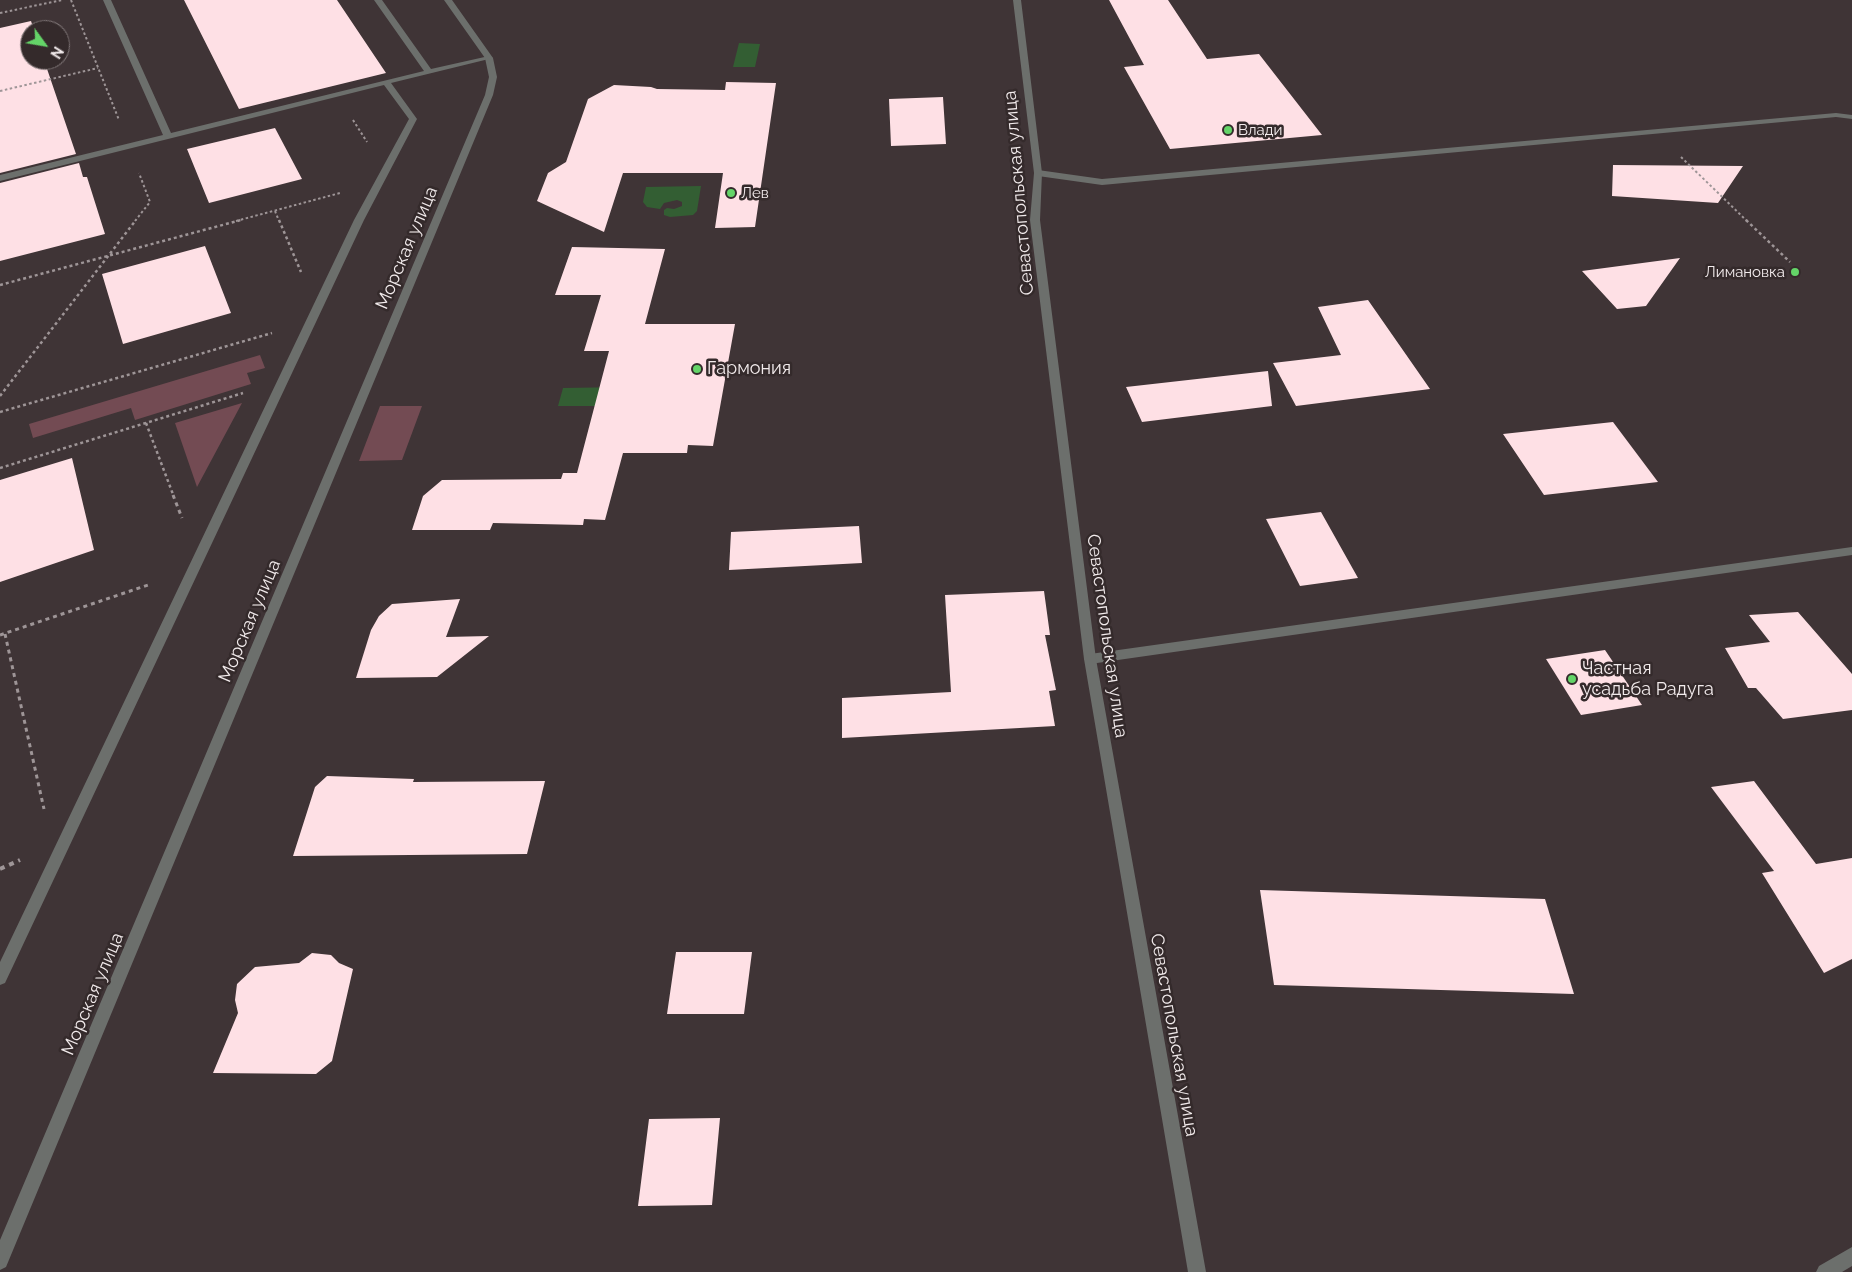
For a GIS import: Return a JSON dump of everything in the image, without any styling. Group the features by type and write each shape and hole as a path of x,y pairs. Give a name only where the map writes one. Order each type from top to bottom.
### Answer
{"street":[{"path":"107,0 168,136"},
{"path":"378,0 428,71"},
{"name":"Морская улица","path":"0,1261 490,95 493,77 489,58 448,0"},
{"name":"Севастопольская улица","path":"1017,0 1038,173 1035,220 1090,658 1197,1272"},
{"path":"0,178 428,71 489,58"},
{"path":"0,978 359,220 413,119 386,82"},
{"path":"1038,173 1102,182 1836,115 1852,117"},
{"path":"1090,658 1852,551"},
{"path":"1825,1272 1852,1256"}],"path":[{"path":"0,13 62,0"},
{"path":"0,396 150,202 130,146 71,0"},
{"path":"0,91 98,68"},
{"path":"1677,153 1790,262"},
{"path":"0,285 341,192"},
{"path":"274,211 302,274"},
{"path":"0,412 273,333"},
{"path":"0,468 244,393"},
{"path":"146,423 183,522"},
{"path":"0,635 152,583"},
{"path":"5,634 44,810"},
{"path":"0,868 26,858"}],"shaded area":[{"path":"739,43 760,44 755,67 733,67"},
{"path":"701,186 697,211 693,215 670,217 664,215 664,210 667,208 674,209 682,206 682,202 677,200 664,203 660,209 647,207 643,202 646,187"},
{"path":"260,355 265,368 247,373 251,384 135,420 131,408 33,438 29,424"},
{"path":"625,387 621,406 558,406 563,388"},
{"path":"242,403 197,487 175,423"},
{"path":"380,406 422,406 402,460 359,461"}],"building":[{"path":"184,0 337,0 386,73 239,109"},
{"path":"1109,0 1168,0 1207,59 1259,54 1322,135 1170,149 1124,67 1144,65"},
{"path":"20,23 20,70 47,70 76,154 0,173 0,28"},
{"path":"726,82 776,83 755,227 715,228 723,173 623,173 604,232 537,201 548,173 566,162 588,99 614,85 657,89 725,90"},
{"path":"943,97 946,144 891,146 889,99"},
{"path":"275,128 302,179 209,203 187,149"},
{"path":"79,163 83,177 87,177 105,234 0,261 0,183"},
{"path":"1613,165 1743,166 1718,203 1612,196"},
{"path":"205,246 231,313 123,344 102,274"},
{"path":"572,247 665,249 645,324 735,324 713,446 688,445 687,453 623,453 605,520 584,519 583,525 493,523 490,530 412,530 423,496 442,480 561,479 563,473 577,473 609,351 584,351 601,295 555,295"},
{"path":"1680,258 1646,306 1617,309 1582,271"},
{"path":"1368,300 1430,389 1296,406 1273,363 1341,355 1318,307"},
{"path":"1268,371 1272,406 1142,422 1126,387"},
{"path":"1613,422 1658,482 1544,495 1503,434"},
{"path":"72,458 94,550 0,582 0,480"},
{"path":"1321,512 1358,578 1300,586 1266,519"},
{"path":"859,526 862,563 729,570 731,532"},
{"path":"1044,591 1050,635 1045,635 1056,690 1049,691 1055,726 842,738 842,698 951,692 945,595"},
{"path":"460,599 446,637 489,636 437,677 356,678 371,630 379,616 392,604"},
{"path":"1798,612 1852,674 1852,710 1783,719 1756,688 1748,688 1725,648 1770,642 1749,615"},
{"path":"1605,650 1642,705 1581,715 1546,659"},
{"path":"327,776 414,779 413,782 545,781 527,854 293,856 315,787"},
{"path":"1754,781 1816,864 1852,858 1852,959 1824,973 1762,873 1774,871 1711,787"},
{"path":"1260,890 1545,899 1574,994 1274,985"},
{"path":"676,952 752,952 744,1014 667,1014"},
{"path":"312,953 331,955 339,963 353,969 332,1061 316,1074 213,1073 238,1013 235,1000 237,984 255,967 299,963"},
{"path":"720,1118 712,1205 638,1206 649,1119"}],"place":[{"name":"Влади","path":"1228,130"},
{"name":"Лев","path":"731,193"},
{"name":"Лимановка","path":"1795,272"},
{"name":"Гармония","path":"697,369"},
{"name":"Частная усадьба Радуга","path":"1572,679"}]}
